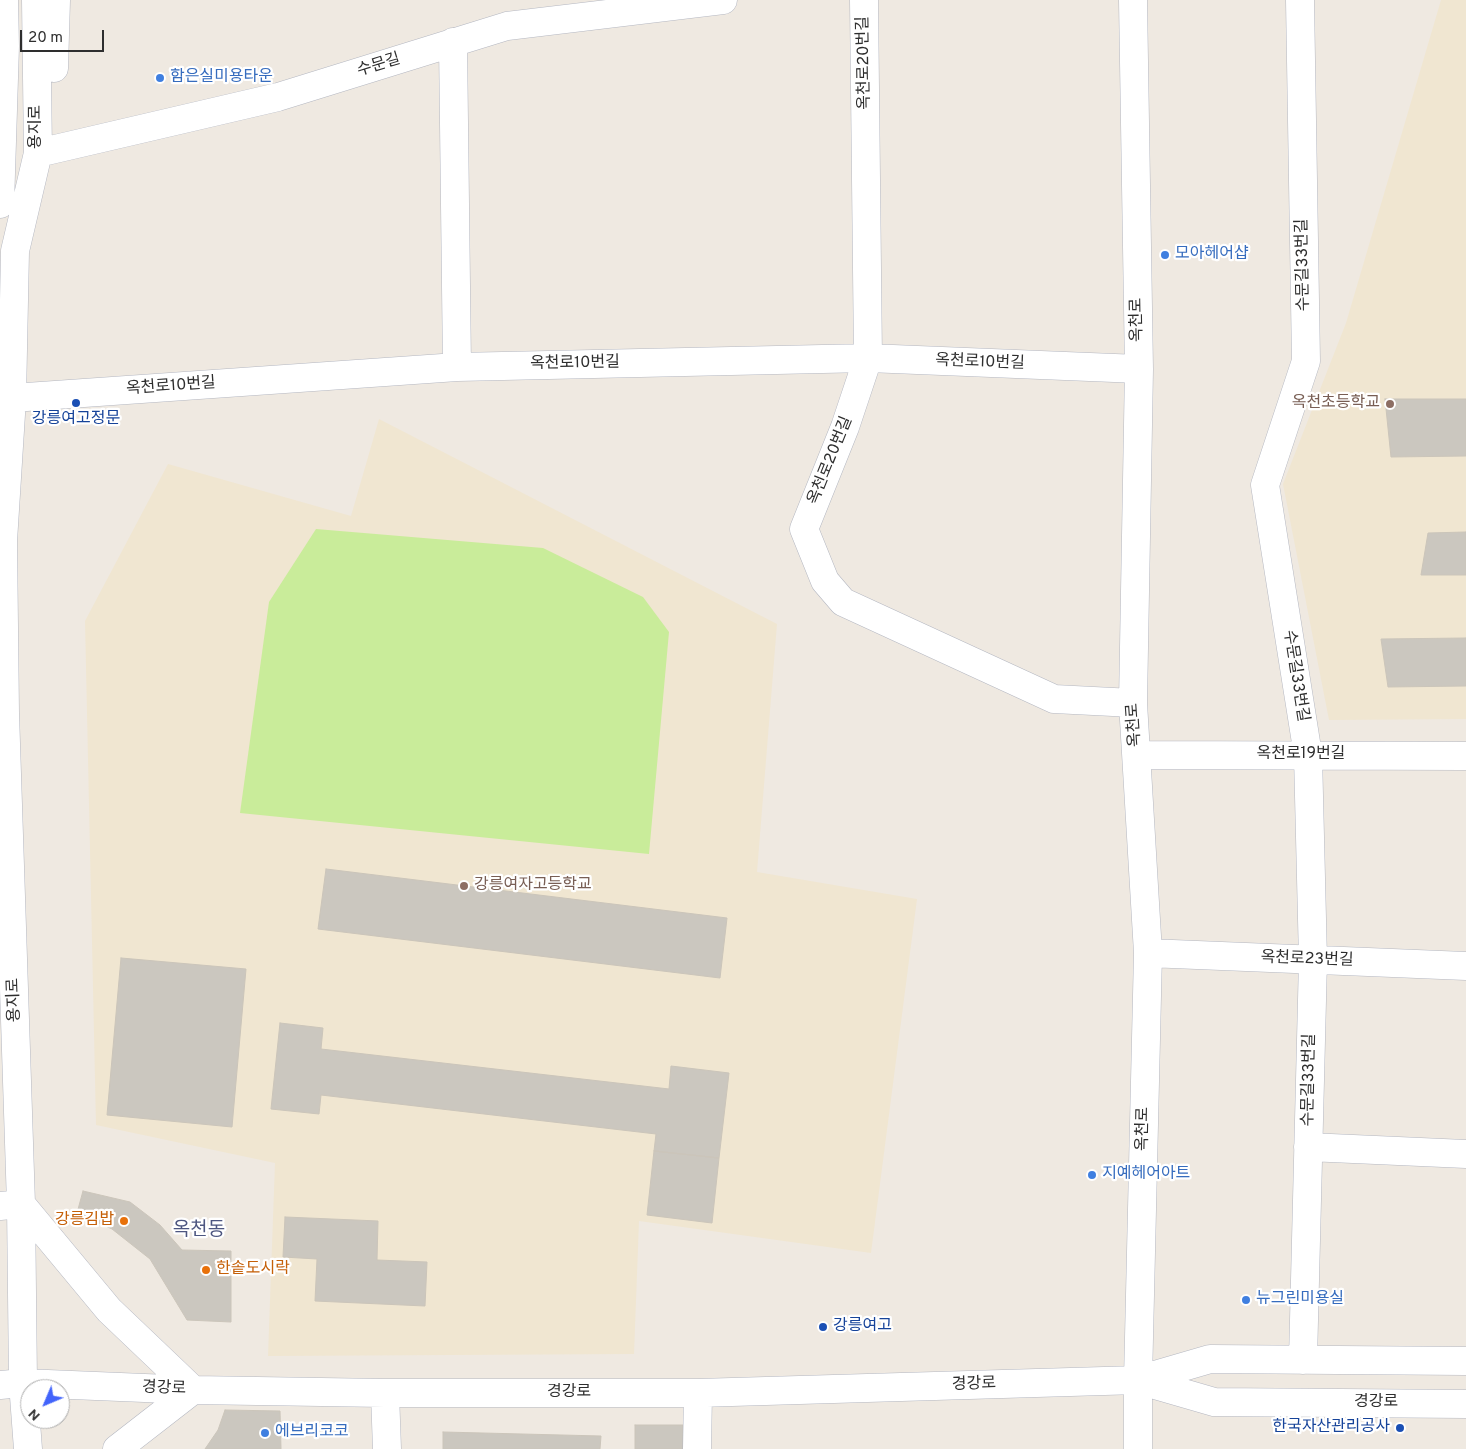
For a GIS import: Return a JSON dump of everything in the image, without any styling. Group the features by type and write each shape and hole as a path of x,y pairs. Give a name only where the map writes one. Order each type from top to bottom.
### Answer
{"street":[{"name":"용지로","path":"0,204 5,46 4,0"},
{"name":"용지로","path":"28,1449 11,1384 6,723 2,542 12,398 15,251 38,153 36,0"},
{"path":"38,153 52,130 56,0"},
{"name":"수문길","path":"38,153 278,97 507,26 723,0"},
{"name":"옥천로20번길","path":"864,0 868,358 845,427 804,529 824,581 844,602 1054,699 1133,702"},
{"name":"옥천로","path":"1133,0 1139,369 1133,702 1148,953 1138,1449"},
{"name":"수문길33번길","path":"1300,0 1306,361 1264,485 1308,755 1313,960 1303,1360"},
{"path":"453,42 457,367"},
{"name":"용지로","path":"0,211 15,251"},
{"name":"옥천로10번길","path":"12,398 457,367 868,358 1139,369"},
{"name":"옥천로19번길","path":"1137,755 1466,756"},
{"name":"옥천로23번길","path":"1148,953 1466,966"},
{"path":"1308,1147 1466,1154"},
{"path":"11,1205 109,1310 193,1390 117,1449"},
{"name":"경강로","path":"11,1384 193,1390 385,1393 698,1393 1138,1380 1210,1359 1466,1361"},
{"name":"경강로","path":"1138,1380 1214,1402 1466,1404"},
{"path":"385,1393 387,1449"},
{"path":"697,1449 698,1393"}],"shaded area":[{"name":"옥천초등학교","path":"1441,0 1466,0 1466,719 1329,720 1283,484 1346,323"},
{"name":"강릉여자고등학교","path":"379,419 777,624 757,872 917,899 871,1253 639,1221 634,1354 268,1356 275,1163 96,1125 85,621 168,464 351,516"}],"green space":[{"path":"316,529 543,548 643,597 669,632 649,854 240,813 269,602"}],"building":[{"path":"1385,399 1466,399 1466,456 1391,457"},
{"path":"1466,532 1466,575 1421,575 1428,533"},
{"path":"1466,638 1466,686 1388,687 1381,639"},
{"path":"326,869 727,918 720,978 318,929"},
{"path":"121,958 246,969 232,1127 107,1115"},
{"path":"280,1023 323,1028 321,1049 669,1089 671,1066 729,1073 719,1158 654,1151 656,1134 321,1095 319,1114 271,1109"},
{"path":"654,1151 719,1158 712,1223 647,1215"},
{"path":"83,1191 130,1202 160,1225 182,1250 231,1251 231,1322 187,1320 150,1259 112,1229 77,1213"},
{"path":"285,1217 378,1221 377,1260 427,1262 425,1306 315,1301 317,1259 283,1257"},
{"path":"225,1410 280,1411 281,1449 205,1449 218,1430"},
{"path":"635,1425 683,1425 683,1449 635,1449"},
{"path":"443,1432 601,1436 600,1449 443,1449"}],"place":[{"name":"함은실미용타운","path":"160,78"},
{"name":"모아헤어샵","path":"1165,255"},
{"name":"강릉여고정문","path":"76,403"},
{"name":"옥천초등학교","path":"1390,404"},
{"name":"강릉여자고등학교","path":"464,886"},
{"name":"지예헤어아트","path":"1092,1175"},
{"name":"강릉김밥","path":"124,1221"},
{"name":"한솥도시락","path":"206,1270"},
{"name":"뉴그린미용실","path":"1246,1300"},
{"name":"강릉여고","path":"823,1327"},
{"name":"한국자산관리공사","path":"1400,1428"},
{"name":"에브리코코","path":"265,1433"}],"district":[{"name":"옥천동","path":"199,1231"}]}
